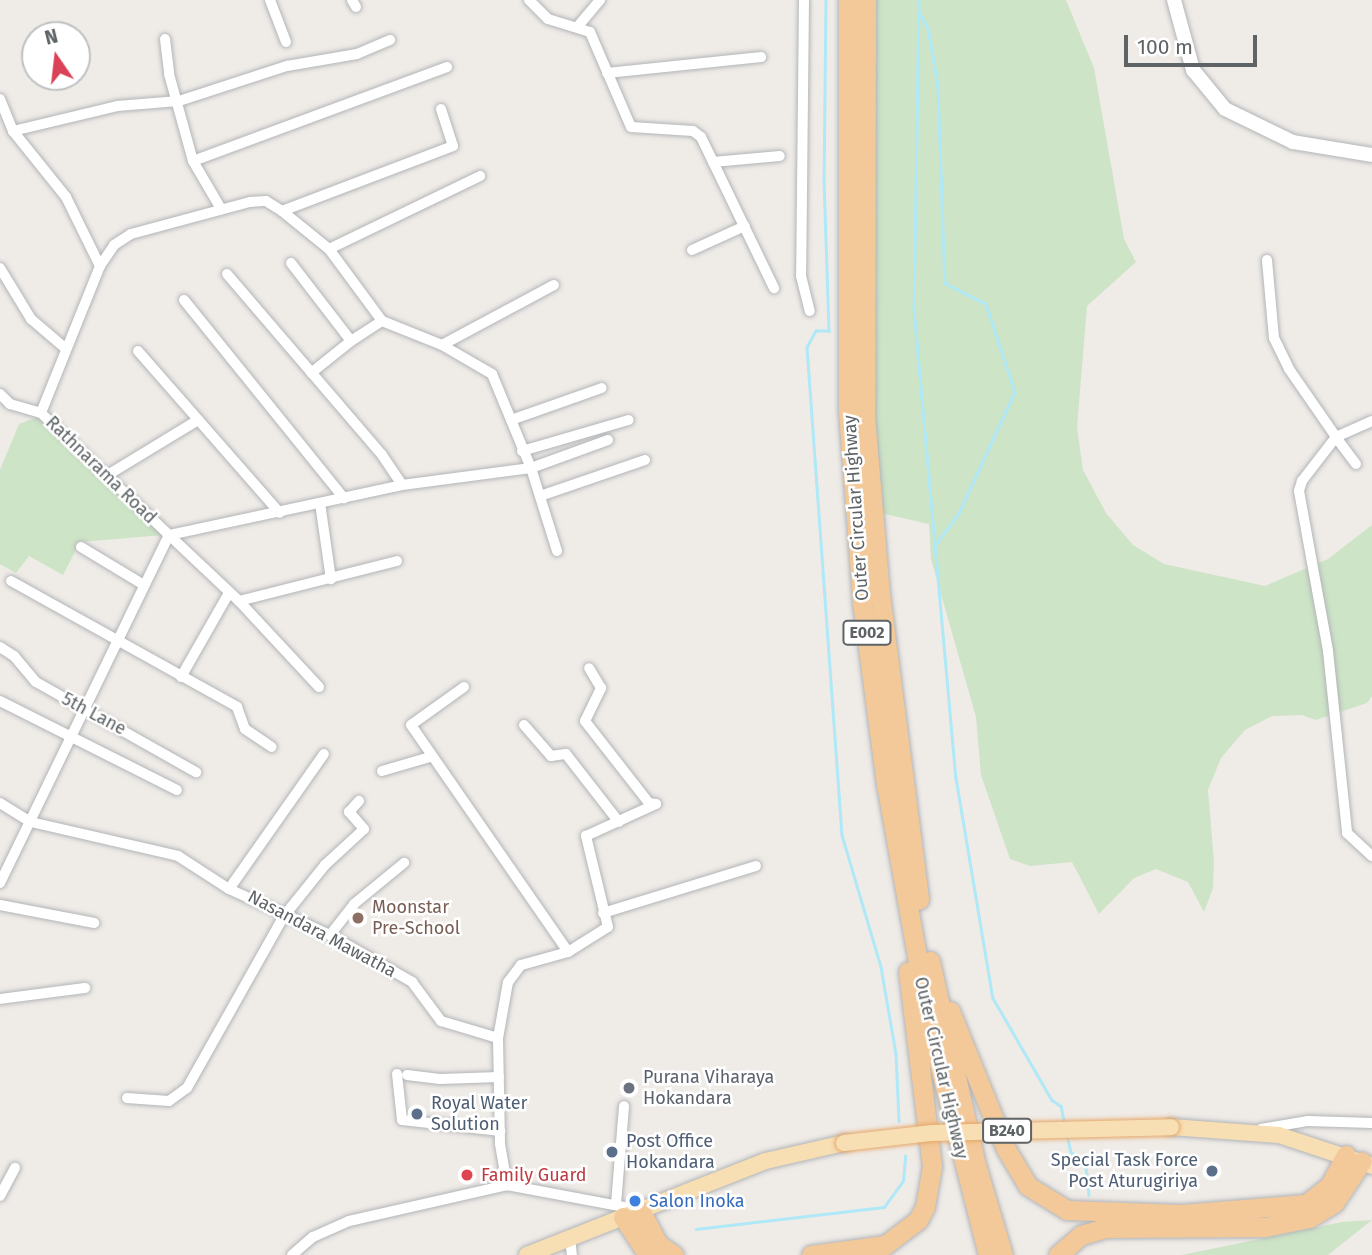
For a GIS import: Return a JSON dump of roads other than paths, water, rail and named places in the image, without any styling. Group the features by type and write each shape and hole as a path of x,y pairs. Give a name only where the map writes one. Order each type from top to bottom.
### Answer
{"highway":[{"name":"Outer Circular Highway","path":"848,0 848,410 862,602 899,863 930,1029 988,1255"},
{"name":"Outer Circular Highway","path":"866,0 865,415 906,825 929,958 976,1165 1003,1255"},
{"path":"811,1255 885,1245 898,1239 918,1220 930,1189 932,1166 911,1015 899,863"},
{"path":"929,958 1006,1149 1028,1186 1067,1210 1181,1214 1306,1204 1360,1160"},
{"path":"1058,1255 1081,1235 1106,1228 1252,1227 1309,1218 1334,1203 1360,1160"},
{"path":"626,1210 648,1255"},
{"path":"626,1210 659,1245 674,1255"}],"main road":[{"name":"B240","path":"527,1255 626,1210 766,1161 844,1143 932,1133 1171,1127 1254,1131 1360,1160"}],"street":[{"path":"270,0 286,42"},
{"path":"530,0 548,19 579,25 590,32 631,127 693,131 701,137 774,288"},
{"path":"579,25 600,0"},
{"path":"804,0 801,276 810,311"},
{"path":"1174,0 1193,70 1225,109 1293,142 1372,155"},
{"path":"165,39 193,161 221,209"},
{"path":"13,131 117,106 179,101 287,66 358,54 390,40"},
{"path":"607,73 761,57"},
{"path":"193,161 447,67"},
{"path":"0,99 13,131 66,197 100,266"},
{"path":"282,211 453,146 441,109"},
{"path":"713,162 780,156"},
{"path":"329,249 480,176"},
{"name":"Rathnarama Road","path":"0,883 32,822 69,736 169,535 41,413 65,348 100,266 114,246 131,234 221,209 266,201 282,211"},
{"path":"282,211 329,249 382,321 442,345 492,374 531,468 557,551"},
{"path":"692,250 744,226"},
{"path":"1267,260 1275,338 1289,369 1356,464"},
{"path":"292,263 351,341"},
{"path":"0,268 31,319 65,348"},
{"path":"227,274 382,455 402,485"},
{"path":"442,345 554,285"},
{"path":"184,300 344,498"},
{"path":"311,373 351,341 382,321"},
{"path":"138,351 280,513"},
{"path":"511,419 602,388"},
{"path":"0,394 10,404 41,413"},
{"path":"106,476 198,420"},
{"path":"522,451 629,420"},
{"path":"1372,421 1336,437 1302,481 1299,491 1328,651 1347,833 1372,856"},
{"path":"169,535 402,485 531,468 608,440"},
{"path":"540,496 645,460"},
{"path":"320,503 331,579"},
{"path":"169,535 239,601 319,687"},
{"path":"81,547 144,584"},
{"path":"239,601 397,561"},
{"path":"11,581 115,643 237,707 245,729 272,747"},
{"path":"181,677 229,593"},
{"name":"5th Lane","path":"0,647 14,656 36,682 196,772"},
{"path":"507,1185 500,1131 498,1038 508,982 521,965 568,952 608,927 586,836 656,804 649,803 585,721 601,688 589,668"},
{"path":"464,687 411,725 430,757 568,952"},
{"path":"0,701 177,790"},
{"path":"524,725 551,756 566,754 619,822"},
{"path":"229,889 324,754"},
{"path":"382,771 430,757"},
{"path":"127,1098 169,1101 187,1088 284,916 325,865 363,829 349,812 359,801"},
{"name":"Nasandara Mawatha","path":"0,803 32,822 178,856 229,889 330,935 412,982 441,1021 498,1038"},
{"path":"330,935 354,904 404,863"},
{"path":"603,913 756,866"},
{"path":"0,905 94,923"},
{"path":"0,999 85,988"},
{"path":"499,1077 440,1079 402,1074 402,1120 500,1131"},
{"path":"292,1255 313,1237 349,1221 507,1185 626,1210 624,1106"},
{"path":"1254,1131 1308,1121 1372,1123"},
{"path":"0,1196 15,1168"},
{"path":"570,1237 572,1255"}],"waterway":[{"path":"826,0 824,180 829,331 816,331 807,347 842,835 881,967 896,1054 899,1121"},
{"path":"919,0 914,309 956,778 993,998 1052,1100 1061,1106 1065,1125"},
{"path":"920,14 928,28 938,86 945,283 986,304 1015,392 959,513 936,545"},
{"path":"1067,1135 1071,1152 1086,1167 1089,1195"},
{"path":"696,1229 884,1207 903,1181 905,1156"}],"place":[{"name":"Moonstar Pre-School","path":"358,918"},
{"name":"Purana Viharaya Hokandara","path":"629,1088"},
{"name":"Royal Water Solution","path":"417,1114"},
{"name":"Post Office Hokandara","path":"612,1152"},
{"name":"Special Task Force Post Aturugiriya","path":"1212,1171"},
{"name":"Family Guard","path":"467,1175"},
{"name":"Salon Inoka","path":"635,1201"}]}
